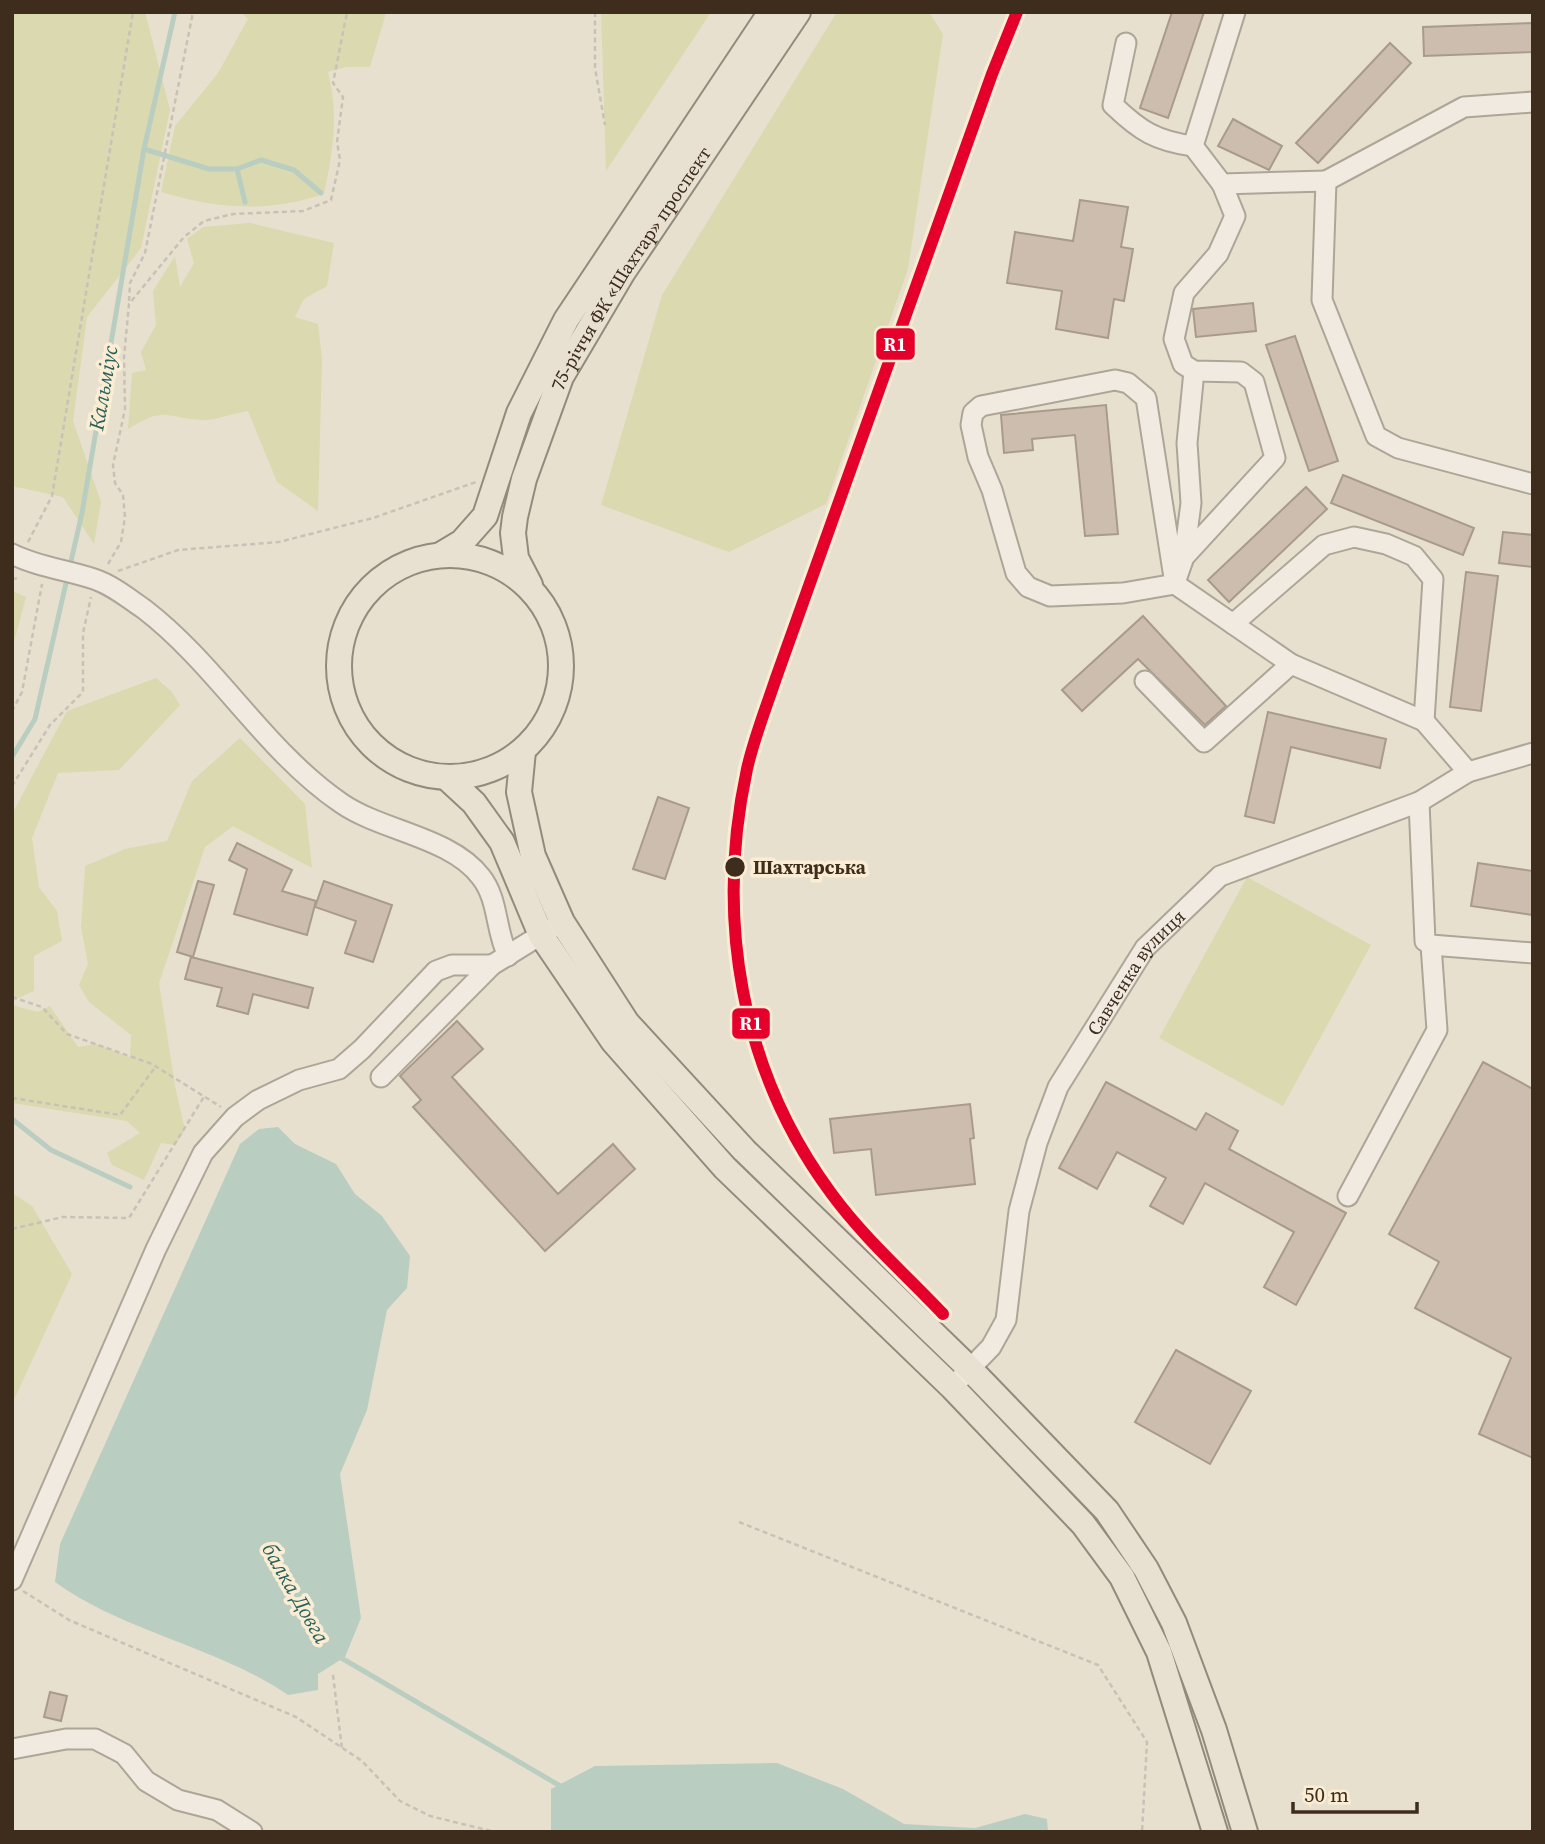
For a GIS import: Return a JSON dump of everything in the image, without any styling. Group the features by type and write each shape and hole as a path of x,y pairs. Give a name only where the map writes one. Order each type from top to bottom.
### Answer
{"main road":[{"name":"75-річчя ФК «Шахтар» проспект","path":"442,554 462,542 485,516 519,413 566,320 771,12"},
{"name":"75-річчя ФК «Шахтар» проспект","path":"547,608 522,573 514,546 515,517 524,479 561,377 623,272 797,12"},
{"path":"442,554 483,559 502,567 534,592 547,608 559,638 562,669 557,699 548,718 523,751 488,771 447,778 417,773 389,760 366,739 349,713 340,684 339,663 346,623 362,597 384,575 412,561 442,554"},
{"path":"523,751 519,792 533,856 562,922 627,1023 744,1150 970,1369 1107,1511 1146,1569 1174,1623 1197,1683 1245,1832"},
{"path":"447,778 474,803 502,842 541,935 613,1041 725,1168 952,1387 1083,1524 1122,1577 1159,1653 1215,1832"}],"street":[{"path":"1193,145 1235,12"},
{"path":"1126,43 1113,105 1140,131 1171,143 1193,145 1222,184 1236,216 1218,254 1184,293 1174,339 1183,364 1194,371 1241,372 1254,382 1275,458 1184,557"},
{"path":"1222,184 1326,181 1464,107 1533,103"},
{"path":"1326,181 1322,300 1376,436 1398,449 1533,484"},
{"path":"1175,584 1184,557 1191,503 1186,443 1194,371"},
{"path":"1175,584 1146,398 1128,383 1115,380 981,406 973,413 971,425 978,457 992,490 1016,573 1028,587 1050,596 1122,593 1175,584 1291,664 1424,721 1468,772"},
{"path":"1233,624 1324,545 1354,537 1386,544 1414,556 1433,579 1424,721"},
{"path":"30,560 95,579 122,594 172,632 326,793 345,806 454,856 480,874 492,894 500,961"},
{"path":"1145,681 1204,742 1291,664"},
{"name":"Савченка вулиця","path":"952,1387 990,1347 1006,1320 1019,1211 1037,1143 1058,1087 1145,948 1220,876 1419,803 1468,772 1533,753"},
{"path":"1419,803 1425,942 1431,945 1533,953"},
{"path":"381,1077 500,961 562,922"},
{"path":"1348,1196 1437,1030 1431,945"},
{"path":"12,1582 156,1249 204,1153 235,1117 258,1100 299,1080 339,1069 362,1049 436,971 471,963 500,961"},
{"path":"12,1749 66,1739 94,1739 124,1754 146,1781 178,1800 217,1810 252,1832"}],"path":[{"path":"12,711 22,692 43,589 30,560 52,496 133,12"},
{"path":"12,786 50,724 83,692 83,632 95,579 111,562 121,542 125,517 123,495 116,483 113,465 125,409 124,358 130,283 145,253 193,12"},
{"path":"129,304 184,237 204,221 233,214 303,211 331,200 340,160 337,142 342,97 333,83 347,12"},
{"path":"595,12 595,68 605,125"},
{"path":"95,579 178,550 279,542 371,519 499,473"},
{"path":"12,997 42,1007 67,1034 156,1066 205,1095 235,1117"},
{"path":"12,1098 120,1115 156,1066"},
{"path":"12,1229 63,1217 129,1218 205,1095"},
{"path":"739,1522 1098,1665 1147,1742 1142,1832"},
{"path":"12,1582 69,1620 296,1717 362,1761 400,1801 430,1816 495,1832"},
{"path":"333,1675 342,1748"}],"green space":[{"path":"12,12 145,12 170,110 141,248 87,317 73,421 101,502 94,544 63,497 12,486"},
{"path":"241,12 386,13 370,67 346,67 328,72 334,133 324,194 282,204 242,206 203,202 161,192 175,126 218,73 248,19"},
{"path":"601,12 711,12 606,171"},
{"path":"837,12 929,12 943,34 908,269 826,504 729,552 601,505 662,295"},
{"path":"250,223 334,243 327,286 304,299 295,317 318,324 322,359 318,511 277,482 248,411 203,420 158,415 128,429 132,373 146,370 141,352 156,325 153,291 175,256 180,287 194,263 187,239 203,227"},
{"path":"12,591 26,597 12,650"},
{"path":"156,678 171,691 180,705 119,770 58,773 32,838 39,887 57,911 62,941 34,956 34,991 12,1001 12,814 67,711"},
{"path":"240,738 305,804 312,868 233,826 205,847 159,983 175,1086 185,1130 175,1145 161,1143 144,1180 112,1165 107,1153 140,1133 127,1121 12,1103 12,1005 38,1012 50,1006 78,1047 96,1044 130,1057 131,1035 89,1002 79,985 88,964 81,927 85,866 125,849 167,841 192,781"},
{"path":"1247,877 1371,945 1283,1106 1159,1038"},
{"path":"12,1193 32,1206 72,1274 12,1404"}],"water":[{"path":"278,1127 295,1144 336,1164 355,1194 382,1216 410,1256 407,1288 387,1310 367,1410 340,1474 361,1618 345,1657 318,1674 318,1690 288,1695 231,1664 110,1614 55,1582 60,1544 240,1144 259,1129"},
{"path":"777,1763 843,1789 904,1824 975,1828 1025,1814 1047,1819 1048,1832 551,1832 551,1789 595,1766"}],"building":[{"path":"1172,12 1204,12 1168,118 1140,108"},
{"path":"1533,23 1533,52 1424,56 1423,27"},
{"path":"1390,43 1411,63 1318,163 1296,143"},
{"path":"1233,119 1282,146 1269,170 1218,146"},
{"path":"1080,200 1128,207 1121,247 1133,249 1124,301 1114,299 1108,338 1056,329 1062,291 1007,283 1015,232 1073,241"},
{"path":"1253,303 1256,331 1196,337 1193,309"},
{"path":"1295,336 1338,461 1309,471 1266,345"},
{"path":"1106,405 1118,534 1085,536 1075,435 1032,439 1033,450 1004,453 1001,415"},
{"path":"1343,475 1474,528 1463,555 1331,503"},
{"path":"1306,487 1327,509 1229,602 1208,580"},
{"path":"1503,532 1533,535 1533,567 1499,563"},
{"path":"1466,572 1498,576 1481,711 1450,707"},
{"path":"1143,616 1226,706 1205,725 1138,659 1082,711 1062,690"},
{"path":"1268,712 1386,739 1380,768 1291,747 1274,823 1245,816"},
{"path":"658,797 689,808 665,879 633,869"},
{"path":"237,843 292,870 282,891 316,901 307,935 234,914 247,869 229,860"},
{"path":"1478,863 1533,871 1533,915 1471,906"},
{"path":"198,881 214,885 193,957 177,952"},
{"path":"324,881 392,905 373,962 345,953 356,921 315,907"},
{"path":"191,957 313,988 308,1008 253,994 248,1014 217,1006 222,988 185,979"},
{"path":"457,1021 483,1049 452,1077 558,1194 613,1144 635,1169 545,1251 413,1107 421,1100 400,1076"},
{"path":"1483,1062 1533,1089 1533,1458 1479,1434 1511,1358 1415,1308 1439,1262 1389,1234"},
{"path":"1106,1082 1196,1130 1206,1113 1238,1131 1229,1149 1346,1213 1296,1305 1264,1287 1294,1232 1205,1183 1183,1224 1150,1206 1166,1178 1117,1152 1097,1189 1059,1168"},
{"path":"970,1104 974,1138 970,1139 975,1184 876,1195 871,1149 834,1153 830,1119"},
{"path":"1176,1350 1251,1391 1210,1464 1135,1422"},
{"path":"50,1692 67,1696 61,1721 44,1717"}],"waterway":[{"name":"Кальміус","path":"12,757 35,719 82,513 144,149 175,12"},
{"path":"144,149 209,169 237,169 261,160 294,170 321,193"},
{"path":"237,169 245,202"},
{"name":"балка Довга","path":"12,1119 51,1150 130,1187"},
{"name":"балка Довга","path":"338,1656 562,1787"}],"transit line":[{"name":"R1","path":"943,1314 843,1209 800,1146 775,1096 756,1044 743,990 736,936 734,880 738,825 747,769 757,734 992,74 1017,12"}],"place":[{"name":"Шахтарська","path":"735,867"}]}
